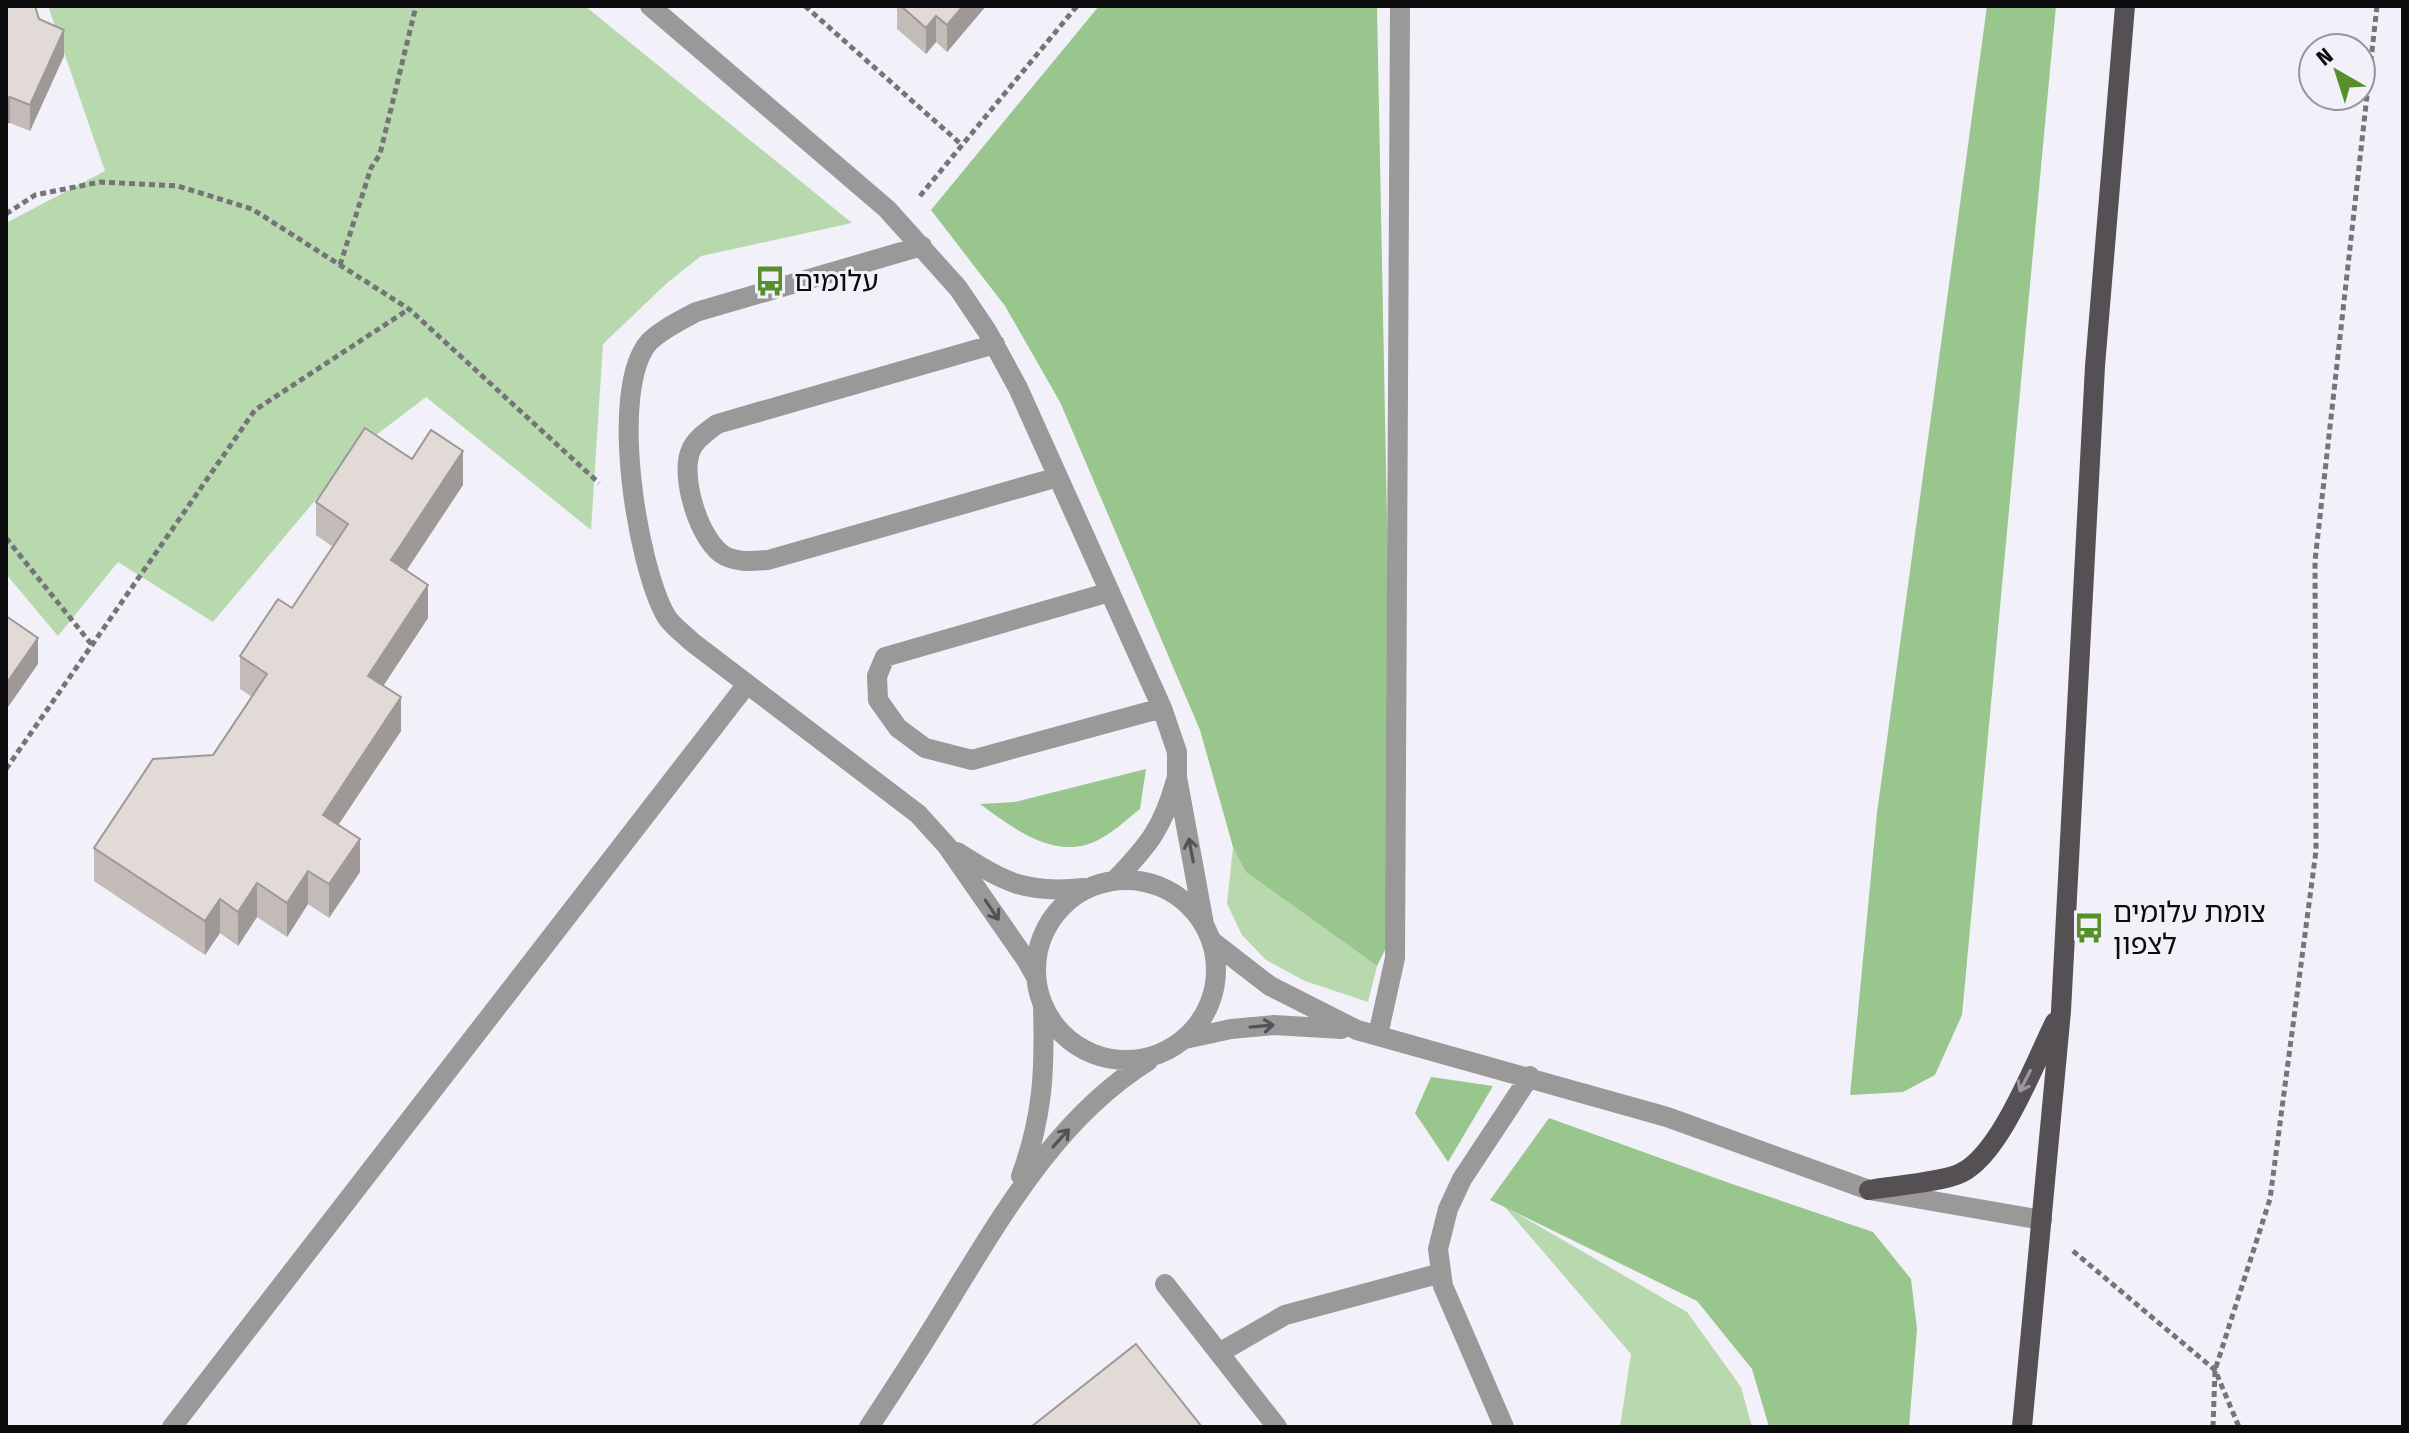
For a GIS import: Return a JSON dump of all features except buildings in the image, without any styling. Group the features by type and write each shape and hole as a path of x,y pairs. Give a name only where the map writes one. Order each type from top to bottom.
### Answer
{"main road":[{"path":"2022,1427 2061,1011 2095,366 2125,6"},
{"path":"1869,1190 1958,1174 1977,1163 1995,1142 2061,1011"}],"street":[{"path":"650,6 899,222 958,288 995,344 1018,388 1162,708 1177,752 1177,777 1217,969 1213,995 1202,1019 1185,1039"},
{"path":"1378,1035 1395,958 1400,6"},
{"path":"922,246 696,312 668,327 648,343 633,379 628,415 634,497 647,569 667,618 692,642 918,814 947,846 1036,977 1043,1007 1045,1066 1032,1146 1012,1198"},
{"path":"995,344 717,424 691,448 687,469 692,505 707,536 723,555 747,562 768,560 1058,477"},
{"path":"1110,592 885,657 877,676 878,700 898,728 925,748 972,760 1162,708"},
{"path":"172,1427 747,684"},
{"path":"1114,881 1146,849 1167,814 1177,777"},
{"path":"947,846 991,874 1017,885 1050,891 1114,881 1141,881 1166,889 1188,904 1208,933 1270,986 1357,1030"},
{"path":"1036,977 1038,949 1049,924 1067,902 1091,887"},
{"path":"1043,1007 1058,1030 1079,1048 1104,1058 1131,1061 1158,1055"},
{"path":"869,1427 1012,1198 1091,1104 1122,1077 1185,1039 1231,1029 1274,1025 1357,1030 1530,1076 1667,1117 1869,1190 2042,1220"},
{"path":"1504,1427 1443,1286 1438,1249 1448,1209 1462,1179 1530,1076"},
{"path":"1219,1353 1285,1315 1441,1273"},
{"path":"1165,1284 1277,1427"}],"path":[{"path":"340,265 371,168 380,154 416,6"},
{"path":"805,6 962,145"},
{"path":"899,222 1077,6"},
{"path":"2213,1427 2215,1370 2270,1199 2316,851 2315,561 2377,6"},
{"path":"6,214 35,195 100,182 178,186 252,209 409,309 638,519"},
{"path":"6,769 255,410 409,309"},
{"path":"6,538 92,645"},
{"path":"2042,1220 2088,1266 2215,1370 2239,1427"}],"green space":[{"path":"48,6 585,6 852,223 701,256 667,283 603,344 591,530 426,397 359,448 213,622 118,562 58,636 6,574 6,223 105,171"},
{"path":"1099,6 1377,6 1395,930 1377,966 1246,872 1233,847 1200,730 1060,402 1005,306 931,210"},
{"path":"1987,6 2056,6 1962,1015 1935,1075 1903,1092 1850,1095 1877,813"},
{"path":"1146,769 1140,809 1105,836 1084,845 1068,847 1036,840 980,804 1015,802"},
{"path":"1233,847 1253,877 1377,966 1368,1002 1305,981 1266,960 1242,935 1227,904"},
{"path":"1431,1077 1493,1086 1448,1162 1415,1113"},
{"path":"1549,1118 1873,1232 1911,1279 1917,1329 1909,1427 1769,1427 1752,1369 1697,1301 1490,1200"},
{"path":"1504,1206 1687,1312 1741,1387 1752,1427 1620,1427 1631,1354"}],"place":[{"name":"עלומים","path":"770,281"},
{"name":"צומת עלומים לצפון","path":"2089,928"}]}
